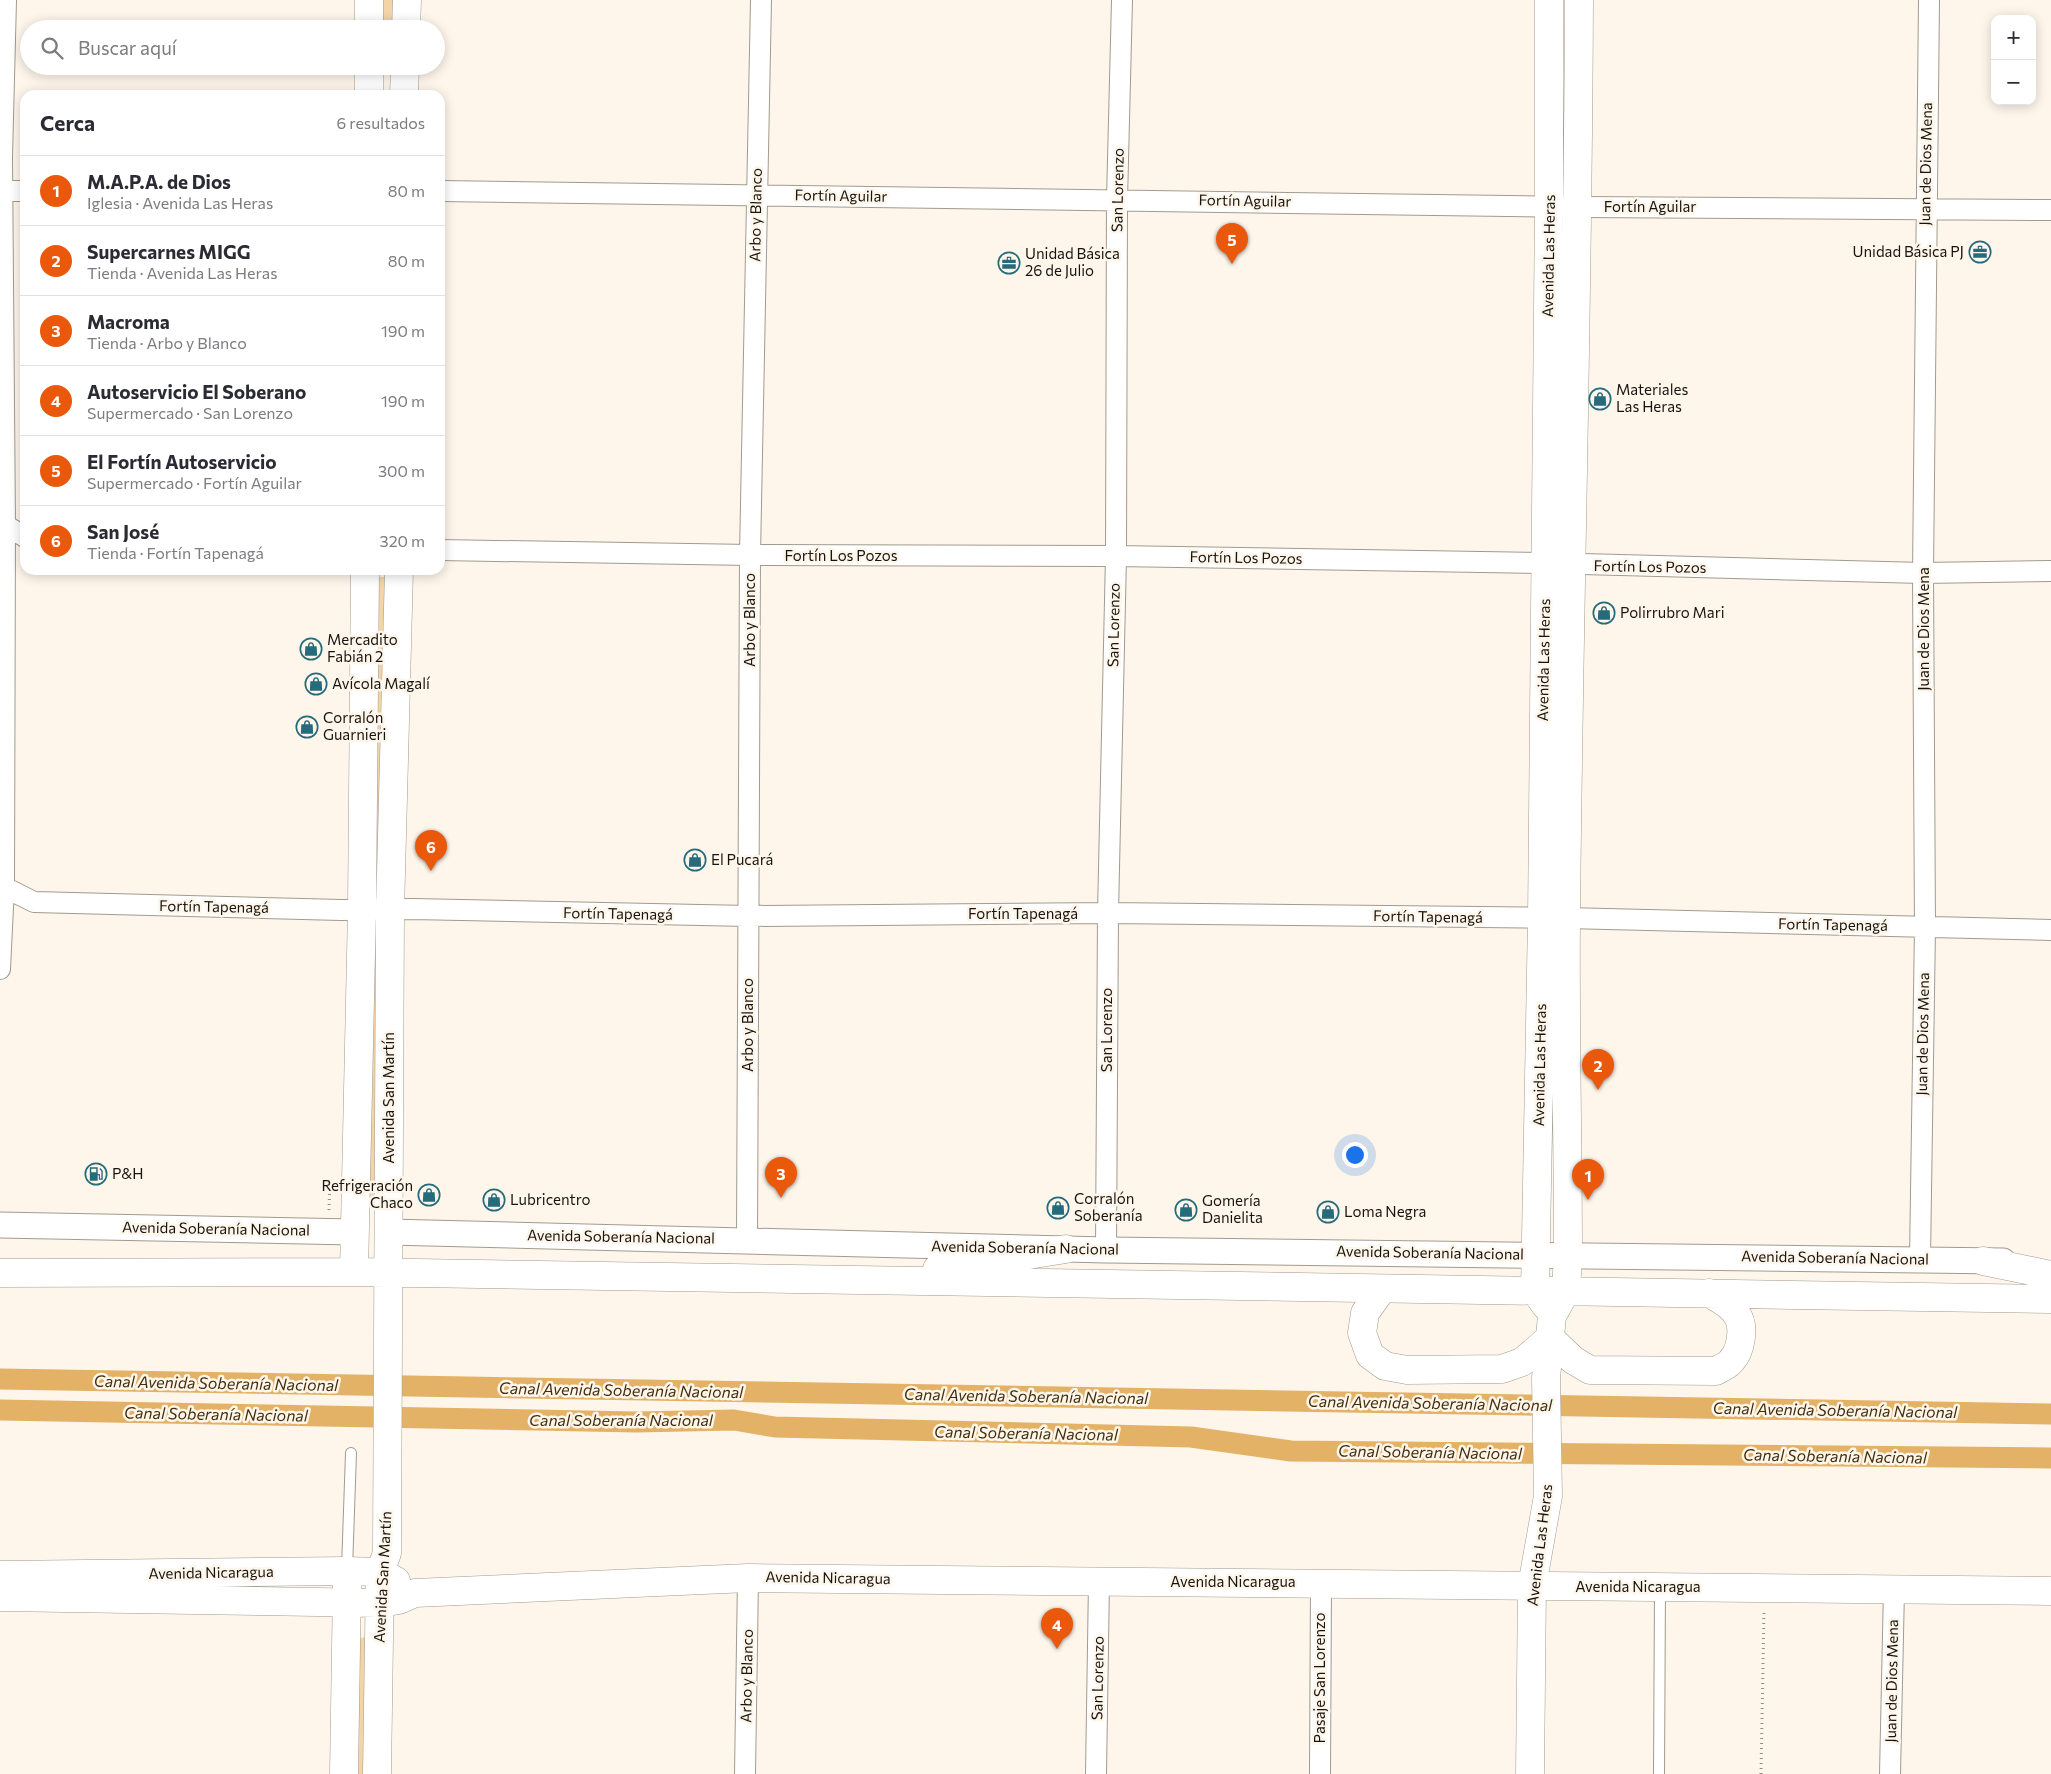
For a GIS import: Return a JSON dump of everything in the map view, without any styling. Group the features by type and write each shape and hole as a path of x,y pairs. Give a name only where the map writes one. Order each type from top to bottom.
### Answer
{"main road":[{"path":"369,0 369,20"},
{"path":"406,0 406,20"},
{"name":"Avenida Las Heras","path":"1536,1291 1554,918 1558,564 1549,206 1549,0"},
{"name":"Avenida Las Heras","path":"1558,564 1579,206 1579,0"},
{"path":"369,75 369,90"},
{"path":"404,90 405,75"},
{"name":"Avenida San Martín","path":"354,1272 362,909 365,575"},
{"name":"Avenida San Martín","path":"377,1774 380,1572 387,1553 390,911 399,575"},
{"name":"Avenida Las Heras","path":"1530,1774 1532,1586 1548,1496 1546,1378 1551,1327 1566,1292 1568,1255 1554,918"},
{"name":"Avenida Soberanía Nacional","path":"354,1232 388,1232"},
{"path":"862,1281 1066,1249"},
{"path":"1983,1260 2051,1275"},
{"path":"0,1273 354,1272 2051,1299"},
{"path":"1382,1289 1365,1313 1362,1334 1370,1355 1386,1366 1407,1370 1502,1368 1522,1362 1551,1327"},
{"path":"1536,1291 1551,1327 1573,1360 1590,1370 1716,1371 1732,1361 1742,1331 1738,1316 1727,1304 1709,1293"},
{"path":"344,1774 347,1571"},
{"path":"380,1572 415,1594"},
{"name":"Avenida Nicaragua","path":"0,1575 380,1572"},
{"name":"Avenida Nicaragua","path":"0,1597 380,1603 399,1600 415,1594 748,1578 1321,1582 2051,1591"}],"street":[{"path":"0,969 3,524 3,191 1,157 6,0"},
{"name":"Arbo y Blanco","path":"747,1240 750,556 762,0"},
{"name":"San Lorenzo","path":"1106,1250 1108,913 1116,556 1118,200 1122,0"},
{"name":"Juan de Dios Mena","path":"1920,1259 1925,927 1923,573 1929,0"},
{"path":"3,191 20,191"},
{"name":"Fortín Aguilar","path":"445,191 1549,206 2051,210"},
{"path":"3,524 20,534"},
{"name":"Fortín Los Pozos","path":"445,550 750,556 1116,556 1923,573 2051,570"},
{"name":"Fortín Tapenagá","path":"2,886 34,902 390,911 748,916 1108,913 1554,918 2051,930"},
{"name":"Avenida Soberanía Nacional","path":"0,1225 354,1232"},
{"name":"Avenida Soberanía Nacional","path":"388,1232 1106,1250 2051,1262"},
{"name":"Arbo y Blanco","path":"745,1774 748,1578"},
{"name":"San Lorenzo","path":"1096,1774 1099,1581"},
{"name":"Pasaje San Lorenzo","path":"1320,1774 1321,1582"},
{"name":"Juan de Dios Mena","path":"1890,1774 1894,1589"}],"lane":[{"path":"347,1571 351,1452"},
{"path":"1659,1774 1660,1587"}],"path":[{"path":"1761,1774 1764,1588"}],"shaded area":[{"path":"380,0 393,0 392,20 379,20"},
{"path":"376,577 389,577 385,879 373,879"},
{"path":"374,937 384,938 379,1207 369,1207"},
{"path":"366,1637 367,1774 353,1774 357,1643 361,1638"}],"waterway":[{"name":"Canal Avenida Soberanía Nacional","path":"0,1379 2051,1414"},
{"name":"Canal Soberanía Nacional","path":"0,1410 636,1422 734,1420 775,1427 1191,1437 1291,1451 2051,1458"}],"place":[{"name":"Unidad Básica PJ","path":"1980,252"},
{"name":"Unidad Básica 26 de Julio","path":"1009,263"},
{"name":"El Fortín Autoservicio","path":"1232,264"},
{"name":"Materiales Las Heras","path":"1600,399"},
{"name":"Polirrubro Mari","path":"1604,613"},
{"name":"Mercadito Fabián 2","path":"311,649"},
{"name":"Avícola Magalí","path":"316,684"},
{"name":"Corralón Guarnieri","path":"307,727"},
{"name":"El Pucará","path":"695,860"},
{"name":"San José","path":"431,871"},
{"name":"Supercarnes MIGG","path":"1598,1090"},
{"name":"P&H","path":"96,1174"},
{"name":"Refrigeración Chaco","path":"429,1195"},
{"name":"Macroma","path":"781,1198"},
{"name":"Lubricentro","path":"494,1200"},
{"name":"M.A.P.A. de Dios","path":"1588,1200"},
{"name":"Corralón Soberanía","path":"1058,1208"},
{"name":"Gomería Danielita","path":"1186,1210"},
{"name":"Loma Negra","path":"1328,1212"},
{"name":"Autoservicio El Soberano","path":"1057,1649"}]}
